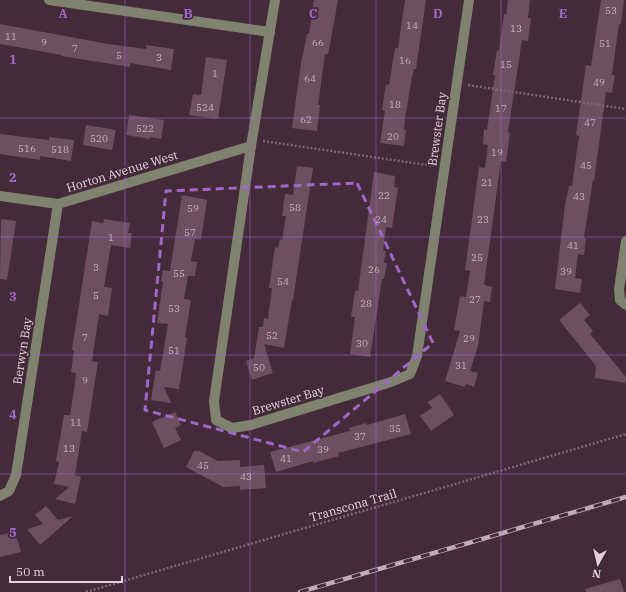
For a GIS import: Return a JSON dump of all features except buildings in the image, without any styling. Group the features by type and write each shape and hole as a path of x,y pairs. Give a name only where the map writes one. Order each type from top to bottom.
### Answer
{"street":[{"path":"49,0 270,32"},
{"name":"Brewster Bay","path":"275,0 251,142 214,400 216,420 232,428 251,425 391,382 410,374 417,356 469,0"},
{"name":"Horton Avenue West","path":"0,196 58,204 251,142"},
{"name":"Berwyn Bay","path":"0,496 9,490 16,475 58,204"},
{"path":"626,241 619,289 620,300 626,305"}],"path":[{"path":"457,83 626,110"},
{"path":"251,142 444,168"},
{"name":"Transcona Trail","path":"86,592 626,434"}],"highlighted area":[{"path":"357,183 433,343 303,452 145,410 166,191"}],"railway":[{"path":"300,592 626,497"}]}
